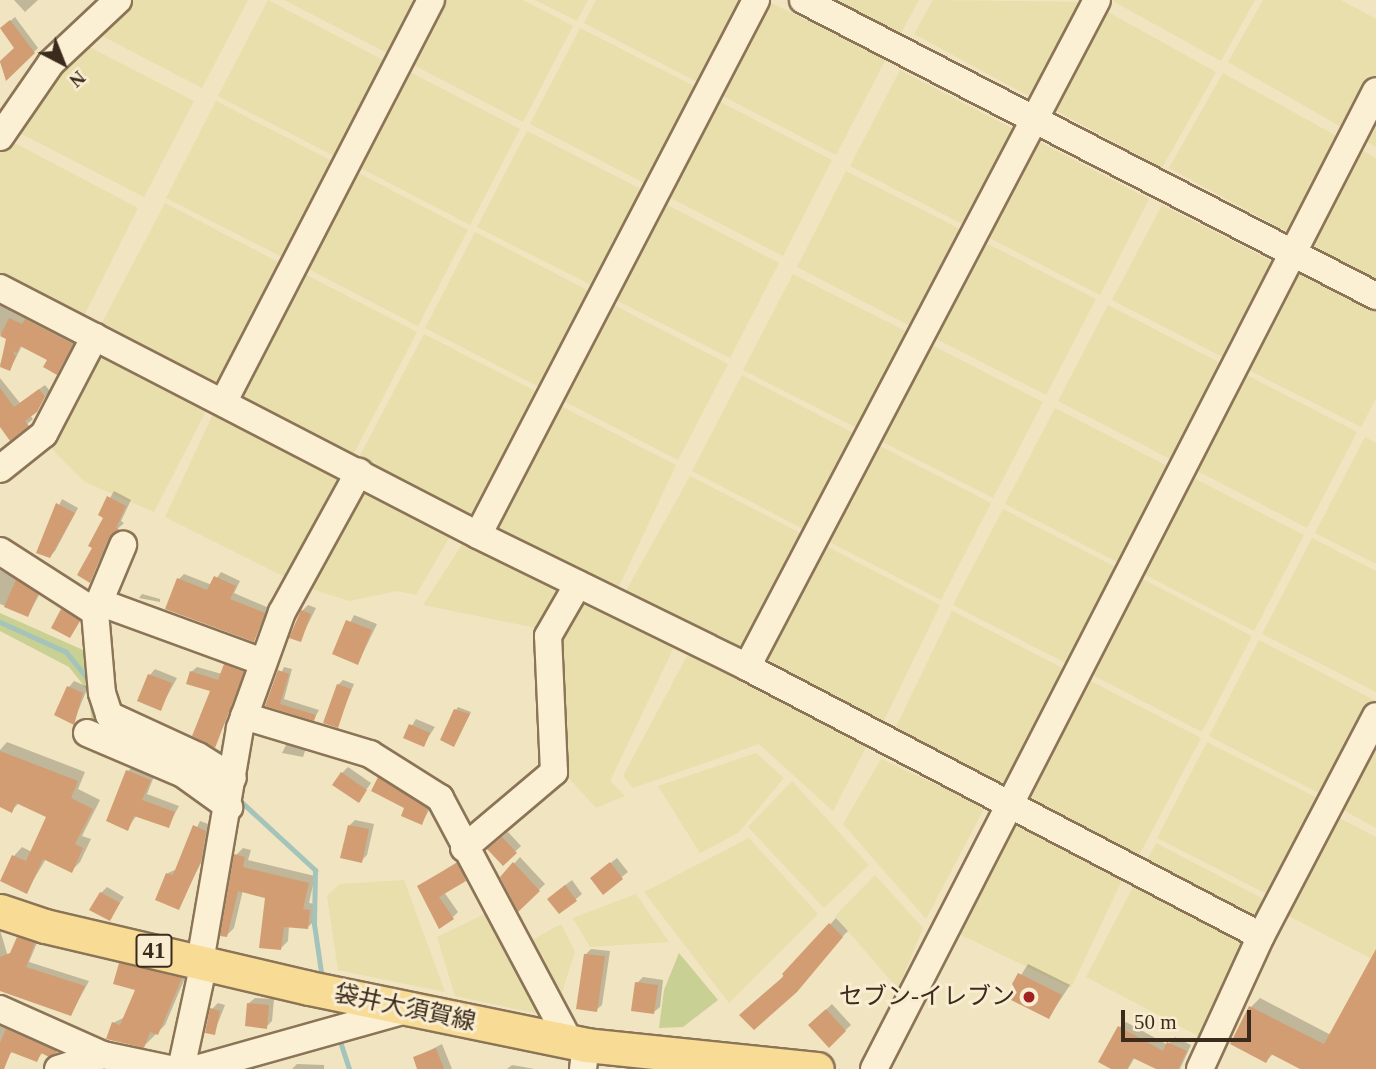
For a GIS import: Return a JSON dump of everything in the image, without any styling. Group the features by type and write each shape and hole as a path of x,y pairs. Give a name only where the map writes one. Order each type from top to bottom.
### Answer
{"main road":[{"name":"袋井大須賀線","path":"0,911 580,1052 817,1069"}],"street":[{"path":"0,137 51,63 118,0"},
{"path":"225,401 431,0"},
{"path":"478,535 756,0"},
{"path":"803,0 1376,296"},
{"path":"747,667 1037,120 1097,0"},
{"path":"874,1069 1376,91"},
{"path":"0,288 225,401 478,535 747,667 1261,936"},
{"path":"1,468 44,434 95,336"},
{"path":"181,1069 244,716 263,662 297,582 359,472"},
{"path":"122,545 97,607 102,693 109,715 198,756 233,778"},
{"path":"0,551 97,607 263,662"},
{"path":"464,848 554,772 548,636 578,584"},
{"path":"244,716 370,754 423,784 440,798 464,848 580,1052"},
{"path":"1200,1069 1261,936 1376,716"},
{"path":"87,733 183,774 229,807"},
{"path":"0,1009 103,1055 170,1069"},
{"path":"196,1069 409,1009"},
{"path":"58,1069 103,1055"}],"shaded area":[{"path":"120,0 248,0 202,88 83,26"},
{"path":"268,0 387,62 338,158 218,96"},
{"path":"284,0 419,0 391,55"},
{"path":"435,0 523,0 573,26 523,122 404,60"},
{"path":"535,0 588,0 577,21"},
{"path":"596,0 747,0 703,85 584,23"},
{"path":"765,0 886,59 836,155 717,93"},
{"path":"837,0 919,0 900,35"},
{"path":"933,0 1090,2 1216,72 1162,168 914,34"},
{"path":"1111,0 1255,0 1221,61"},
{"path":"1263,0 1341,0 1376,19 1376,147 1228,62"},
{"path":"580,28 700,89 650,186 530,124"},
{"path":"74,39 194,101 144,197 8,127"},
{"path":"400,67 520,129 470,225 351,163"},
{"path":"900,70 1019,132 970,228 850,166"},
{"path":"1223,73 1376,158 1376,280 1169,168"},
{"path":"713,98 832,160 783,256 663,194"},
{"path":"216,101 336,163 286,259 166,198"},
{"path":"527,131 647,192 597,288 477,227"},
{"path":"1030,137 1149,199 1100,295 980,233"},
{"path":"11,141 138,208 78,328 0,288 0,150"},
{"path":"349,168 468,230 418,326 299,264"},
{"path":"846,171 966,232 916,329 797,267"},
{"path":"660,201 779,263 730,358 610,297"},
{"path":"165,203 284,265 213,395 95,336"},
{"path":"1162,205 1281,266 1232,362 1112,300"},
{"path":"475,232 595,294 545,390 425,328"},
{"path":"976,238 1096,299 1046,395 927,334"},
{"path":"297,270 417,332 351,459 236,407"},
{"path":"1291,270 1376,313 1376,398 1361,427 1241,366"},
{"path":"793,274 913,335 863,431 743,370"},
{"path":"608,302 728,364 678,460 558,398"},
{"path":"1108,305 1228,367 1178,463 1058,401"},
{"path":"424,334 543,395 480,525 357,461"},
{"path":"924,341 1043,402 993,498 873,437"},
{"path":"103,353 207,409 154,512 85,482 49,446"},
{"path":"1237,370 1357,432 1307,528 1188,466"},
{"path":"742,375 861,437 811,533 692,471"},
{"path":"557,404 676,465 615,595 492,533"},
{"path":"1055,408 1175,470 1125,566 1005,504"},
{"path":"214,412 452,533 416,595 397,591 349,601 305,587 165,517"},
{"path":"1365,437 1376,443 1376,564 1315,533"},
{"path":"872,442 991,503 941,600 822,538"},
{"path":"1184,473 1304,535 1254,631 1134,569"},
{"path":"690,476 810,538 750,661 622,598"},
{"path":"1003,509 1123,571 1073,667 953,605"},
{"path":"1312,538 1376,571 1376,692 1262,634"},
{"path":"465,540 563,586 536,628 423,605"},
{"path":"820,543 940,605 877,735 753,670"},
{"path":"1133,574 1252,636 1202,732 1083,670"},
{"path":"583,598 674,647 610,781 625,796 596,808 566,775 559,639"},
{"path":"952,611 1072,673 1002,800 889,741"},
{"path":"1259,640 1376,701 1328,798 1209,736"},
{"path":"688,654 866,747 833,811 759,744 633,788 623,776"},
{"path":"1081,676 1201,738 1135,863 1011,800"},
{"path":"1376,716 1376,828 1330,803"},
{"path":"1207,742 1327,803 1277,899 1157,838"},
{"path":"756,753 784,778 738,833 700,853 658,786"},
{"path":"881,759 985,807 926,919 843,824"},
{"path":"792,781 869,865 824,908 748,827"},
{"path":"1326,811 1376,837 1376,961 1275,909"},
{"path":"1012,821 1123,878 1071,988 957,933"},
{"path":"749,838 818,914 729,1003 644,892"},
{"path":"1156,843 1275,905 1208,1041 1086,977"},
{"path":"875,875 923,928 898,989 835,916"},
{"path":"404,880 445,992 338,970 327,896 339,884"},
{"path":"636,894 669,942 590,947 573,918"},
{"path":"489,912 548,1016 455,996 437,937"},
{"path":"561,924 575,952 559,1001 525,944"}],"green space":[{"path":"0,613 92,654 106,716 158,738 93,730 88,691 69,667 0,631"},
{"path":"679,953 718,1000 683,1027 659,1028 664,990"}],"building":[{"path":"10,20 35,53 6,81 0,61 14,48 0,28"},
{"path":"9,318 22,324 25,319 73,344 57,375 43,367 47,360 20,346 17,353 12,351 16,356 10,371 0,367 6,339 0,336"},
{"path":"0,388 14,407 39,389 45,397 37,412 25,421 29,426 10,441 0,427"},
{"path":"107,496 126,506 116,528 120,530 108,539 90,583 77,575 92,548 88,546 103,518 98,515"},
{"path":"56,503 75,513 50,558 36,553"},
{"path":"214,576 236,586 230,599 265,613 254,642 165,609 177,578 207,590"},
{"path":"16,580 38,594 28,617 4,607"},
{"path":"61,609 80,621 70,638 51,628"},
{"path":"301,610 311,614 301,642 289,638"},
{"path":"346,620 372,630 358,665 332,654"},
{"path":"224,664 244,672 215,748 192,736 210,691 186,684 190,671 218,680"},
{"path":"278,670 289,674 280,704 316,715 314,721 265,706"},
{"path":"148,674 172,683 161,711 137,701"},
{"path":"337,684 351,689 338,728 323,723"},
{"path":"67,686 83,693 74,725 54,715"},
{"path":"454,709 470,714 454,747 440,740"},
{"path":"409,724 430,733 424,747 403,738"},
{"path":"0,751 78,781 71,798 93,809 75,844 83,848 72,873 43,859 27,894 0,881 12,855 26,861 46,817 16,803 12,813 0,807"},
{"path":"126,770 151,780 142,800 175,812 169,828 134,816 128,831 106,821"},
{"path":"341,772 367,790 359,803 332,785"},
{"path":"378,777 428,809 422,825 401,816 404,808 371,791"},
{"path":"193,825 206,831 201,861 179,910 155,900 166,873 173,875"},
{"path":"348,825 369,829 362,863 340,858"},
{"path":"502,837 517,853 503,866 487,849"},
{"path":"234,854 245,857 243,867 309,883 303,909 310,910 308,929 284,927 281,950 259,948 265,898 238,891 227,937 220,936"},
{"path":"513,862 540,891 518,912 500,877"},
{"path":"610,862 623,879 603,895 590,878"},
{"path":"457,863 466,881 439,897 454,919 439,929 417,886"},
{"path":"565,885 577,901 559,914 547,899"},
{"path":"100,892 120,903 110,921 89,910"},
{"path":"829,923 843,937 797,992 754,1030 739,1015 784,976 782,974"},
{"path":"17,937 35,943 26,967 85,986 71,1016 0,991 0,957 10,953"},
{"path":"1376,949 1376,1069 1300,1069 1271,1054 1266,1063 1230,1044 1249,1006 1324,1044"},
{"path":"584,954 605,956 597,1012 576,1009"},
{"path":"119,963 182,978 158,1035 150,1032 144,1048 106,1039 112,1022 120,1025 135,990 113,984"},
{"path":"1018,973 1062,995 1049,1019 1005,997"},
{"path":"635,982 658,985 654,1014 631,1011"},
{"path":"247,1003 269,1005 267,1029 245,1026"},
{"path":"210,1008 220,1011 215,1035 205,1033"},
{"path":"826,1009 846,1031 829,1048 808,1025"},
{"path":"1118,1026 1163,1051 1167,1042 1187,1051 1178,1069 1156,1069 1133,1058 1127,1069 1111,1069 1098,1062"},
{"path":"6,1029 58,1052 49,1057 41,1053 37,1062 11,1052 4,1069 0,1069 0,1043"},
{"path":"436,1048 444,1069 417,1069 413,1057"}],"waterway":[{"path":"0,622 66,652 90,682"},
{"path":"236,797 315,870 314,924 322,979"},
{"path":"338,1035 349,1069"}],"place":[{"name":"セブン-イレブン","path":"1029,997"}]}
